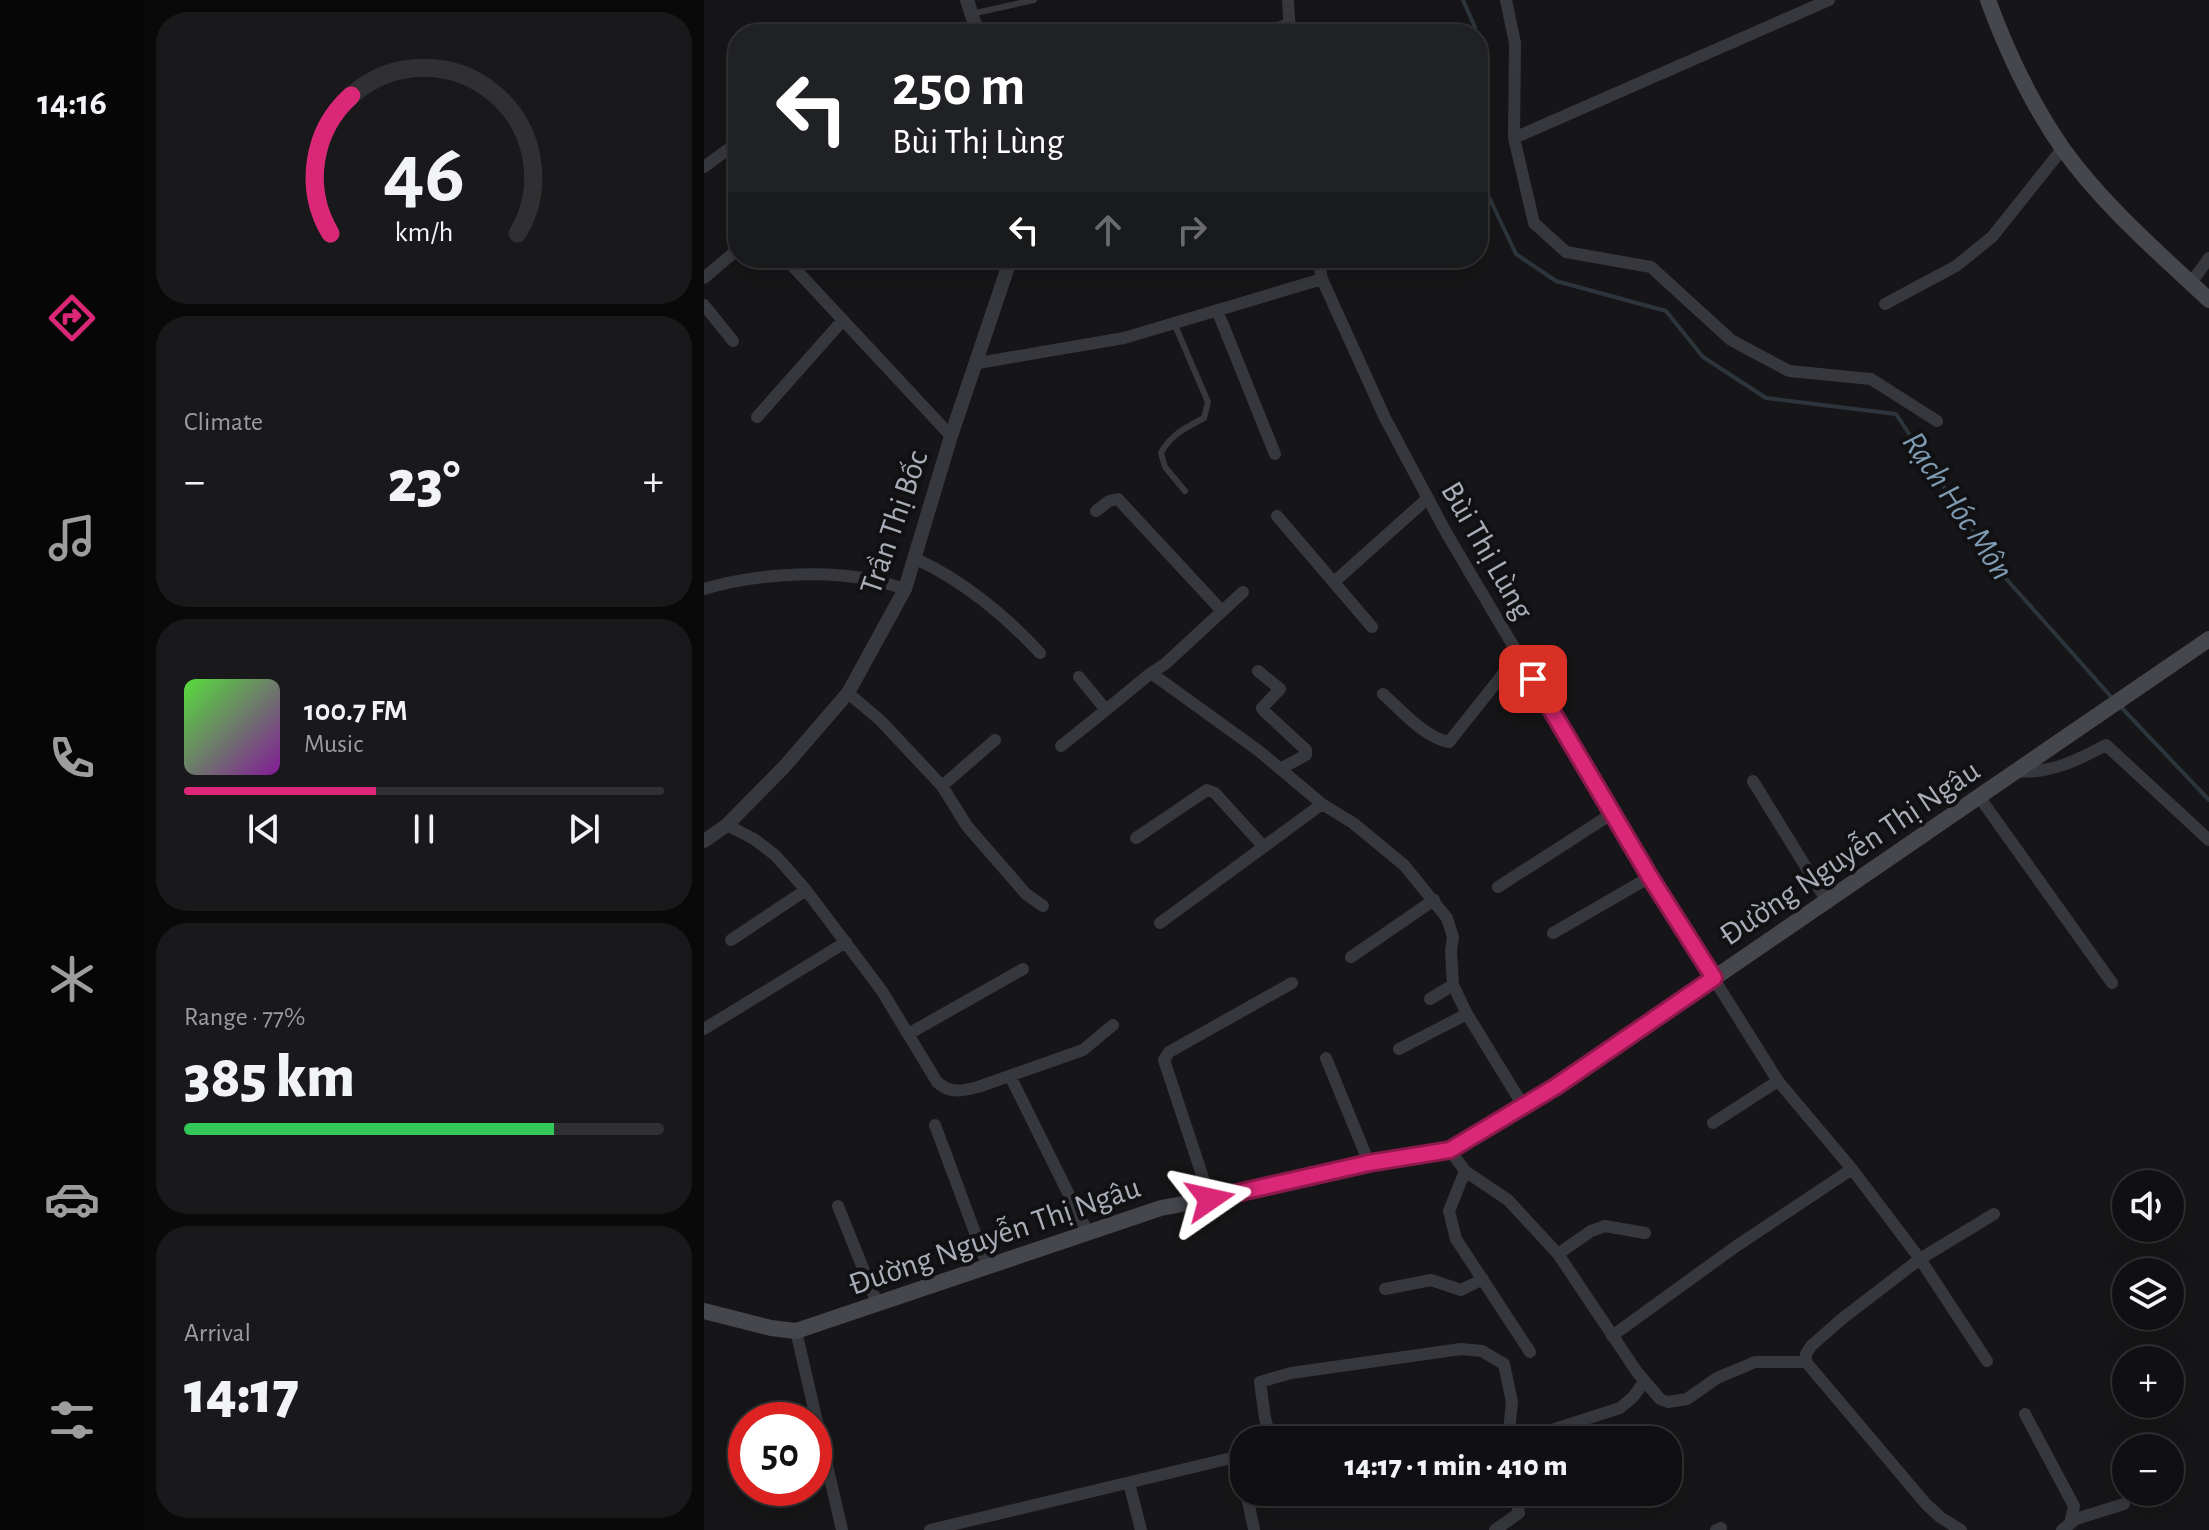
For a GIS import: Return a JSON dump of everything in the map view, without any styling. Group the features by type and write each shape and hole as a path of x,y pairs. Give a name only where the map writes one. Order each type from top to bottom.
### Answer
{"main road":[{"path":"1988,0 2028,92 2063,148 2107,200 2209,300"},
{"name":"Đường Nguyễn Thị Ngâu","path":"796,1331 1161,1208 1369,1163 1450,1150 1524,1107 1828,903 2209,639"},
{"path":"704,1311 796,1331"}],"street":[{"path":"1288,0 1290,24"},
{"path":"1506,0 1515,43 1514,138 1534,223 1566,252 1651,267 1731,340 1789,371 1871,379 1937,421"},
{"path":"1514,138 1829,0"},
{"path":"1885,304 1956,266 1992,237 2063,148"},
{"path":"704,167 728,149"},
{"path":"704,278 728,258"},
{"path":"2191,283 2209,258"},
{"path":"794,268 951,436"},
{"name":"Trần Thị Bốc","path":"704,841 727,825 784,767 848,693 905,589 951,436 1008,268"},
{"name":"Bùi Thị Lùng","path":"1320,268 1358,363 1428,498 1650,877 1778,1081 1852,1169 1920,1259 1987,1361"},
{"path":"978,363 1124,338 1322,279"},
{"path":"704,305 733,341"},
{"path":"1217,310 1275,454"},
{"path":"757,417 843,320"},
{"path":"1334,582 1428,498"},
{"path":"1096,511 1109,501 1118,499 1222,611"},
{"path":"1277,516 1372,627"},
{"path":"916,559 940,570 986,603 1040,653"},
{"path":"704,589 735,580 805,575 862,578 905,589"},
{"path":"1061,746 1165,664 1243,592"},
{"path":"1383,694 1426,730 1449,742 1519,654"},
{"path":"1258,671 1280,689 1262,708 1306,750 1306,755 1280,769"},
{"path":"1151,673 1178,690 1404,865 1447,918 1453,937 1453,985 1467,1014 1524,1107"},
{"path":"1079,677 1106,710"},
{"path":"848,693 880,720 942,786 967,826 1026,894 1043,906"},
{"path":"942,786 995,740"},
{"path":"2016,771 2033,773 2077,760 2106,745 2209,840"},
{"path":"1753,781 1828,903"},
{"path":"1136,838 1207,790 1215,793 1263,846"},
{"path":"1980,798 2112,983"},
{"path":"1160,923 1322,804"},
{"path":"1498,887 1613,813"},
{"path":"727,825 754,839 775,855 806,890 910,1033 937,1082 946,1090 962,1091 1083,1050 1113,1025"},
{"path":"1553,933 1650,877"},
{"path":"731,940 806,890"},
{"path":"1351,957 1434,900"},
{"path":"704,1029 846,942"},
{"path":"910,1033 1023,969"},
{"path":"1210,1199 1164,1060 1169,1052 1292,983"},
{"path":"1430,999 1453,985"},
{"path":"1399,1049 1467,1014"},
{"path":"1326,1058 1369,1163"},
{"path":"1010,1076 1087,1231"},
{"path":"1713,1123 1778,1081"},
{"path":"935,1125 987,1265"},
{"path":"1450,1150 1465,1171 1508,1200 1558,1254 1644,1382 1660,1399 1668,1402 1687,1399 1717,1378 1755,1362 1806,1362"},
{"path":"1612,1336 1735,1247 1852,1169"},
{"path":"1465,1171 1449,1211 1456,1239 1530,1352"},
{"path":"838,1206 877,1303"},
{"path":"1952,1528 1926,1504 1806,1362 1806,1354 1811,1346 1920,1259 1994,1214"},
{"path":"1558,1254 1591,1231 1605,1226 1645,1233"},
{"path":"1385,1289 1431,1280 1461,1290 1483,1279"},
{"path":"796,1331 842,1530"},
{"path":"1268,1426 1260,1382 1291,1373 1461,1349 1482,1351 1504,1364 1512,1402 1509,1426"},
{"path":"1564,1426 1620,1408 1644,1382"},
{"path":"2025,1414 2074,1506 2066,1527"},
{"path":"930,1530 969,1526 1230,1459"},
{"path":"1129,1483 1141,1530"},
{"path":"1249,1506 1254,1529"},
{"path":"1495,1530 1519,1513 1518,1506"},
{"path":"2066,1527 2076,1519 2118,1506"}],"lane":[{"path":"969,7 1034,0"},
{"path":"1174,323 1208,402 1204,418 1179,432 1166,443 1161,453 1165,467 1185,491"}],"waterway":[{"name":"Rạch Hóc Môn","path":"1463,0 1474,24"},
{"name":"Rạch Hóc Môn","path":"1488,195 1516,254 1556,281 1666,311 1703,357 1766,398 1896,414 2001,573 2114,700"},
{"name":"Rạch Hóc Môn","path":"2120,706 2209,800"}],"route":[{"path":"1210,1199 1369,1163 1450,1150 1555,1087 1714,978 1650,877 1533,679"}]}
